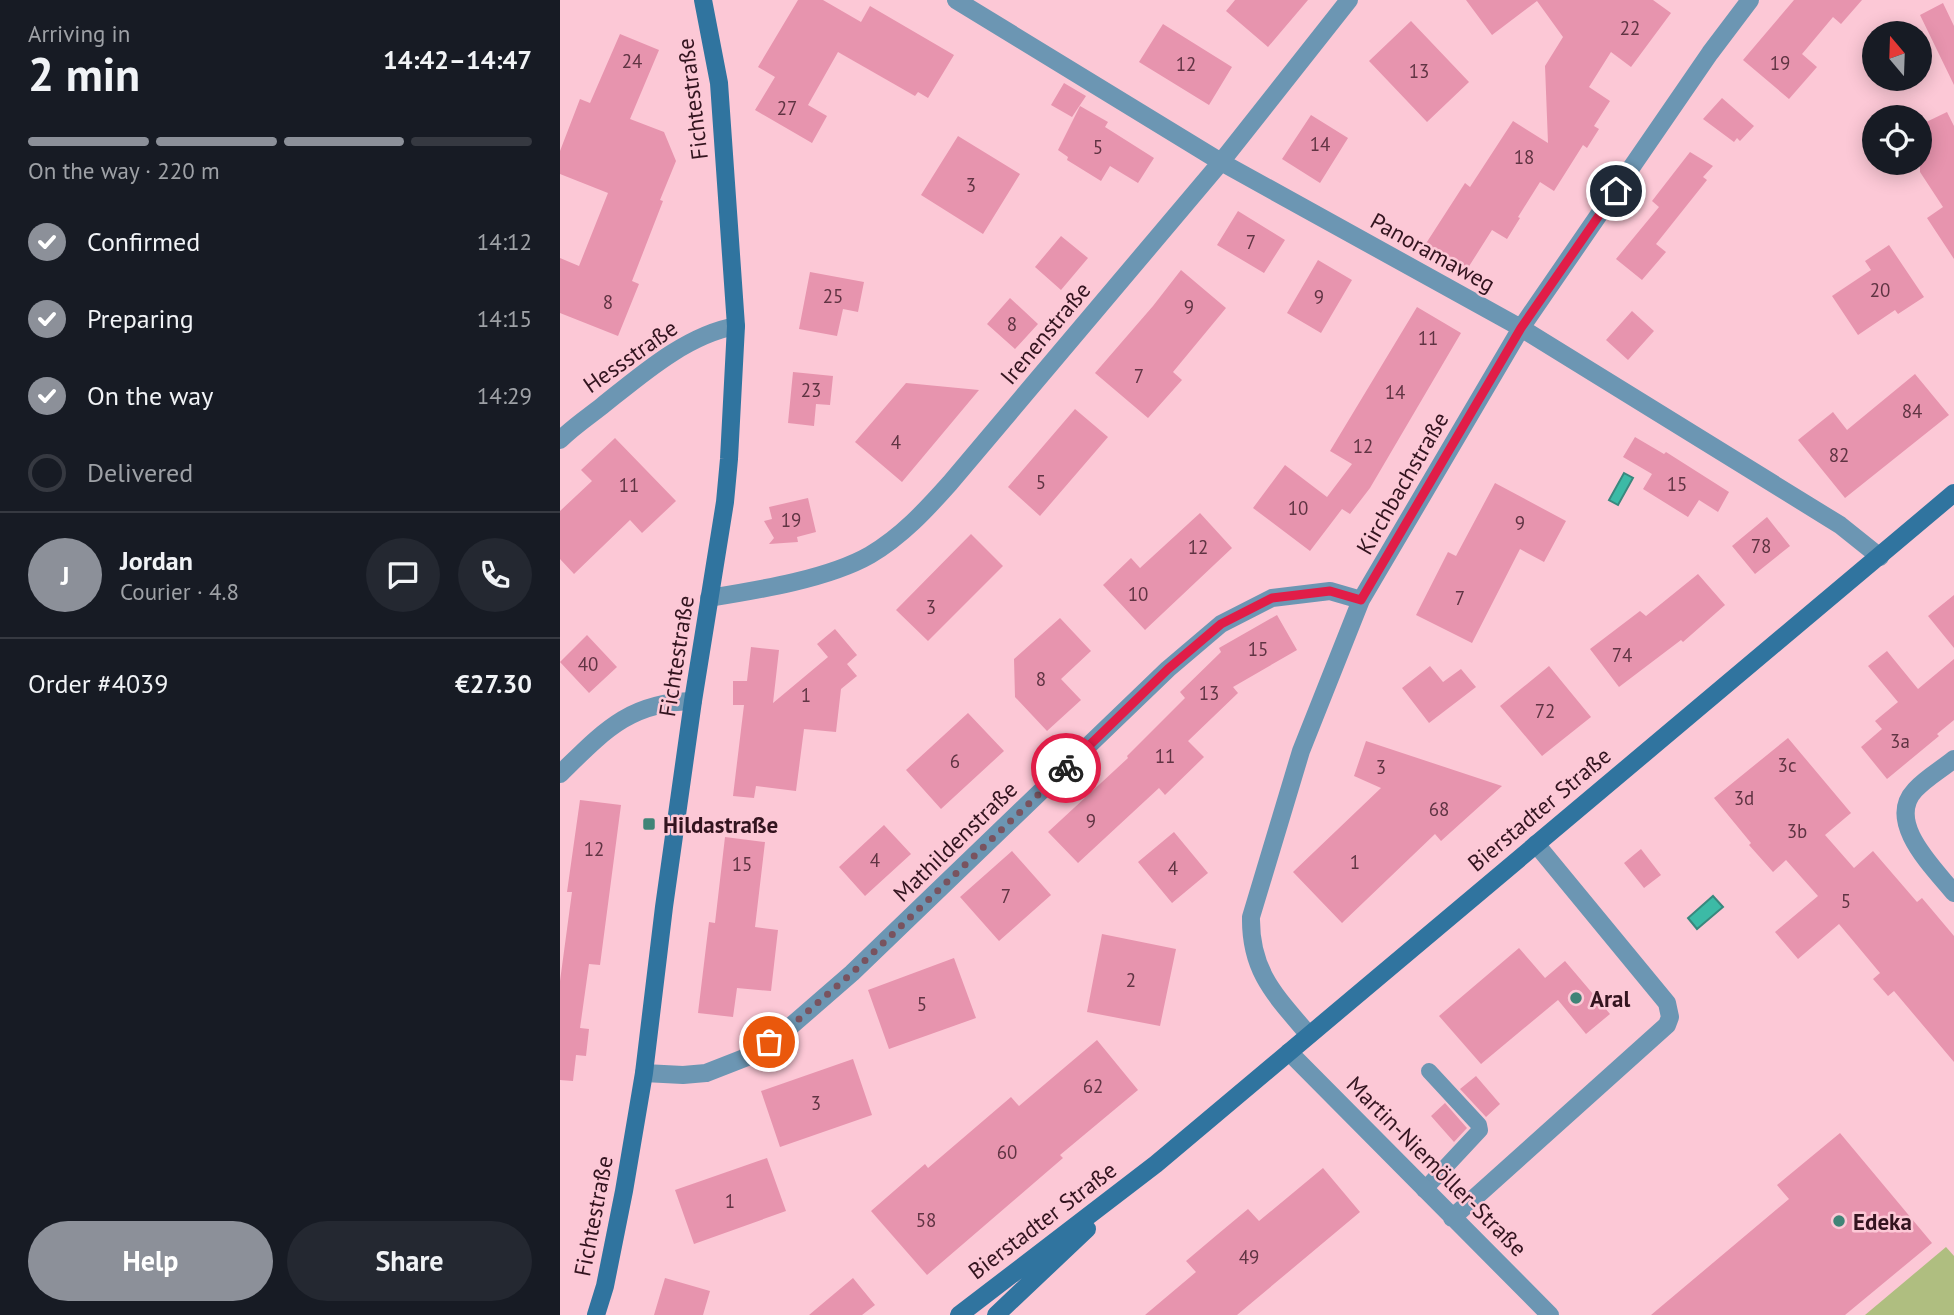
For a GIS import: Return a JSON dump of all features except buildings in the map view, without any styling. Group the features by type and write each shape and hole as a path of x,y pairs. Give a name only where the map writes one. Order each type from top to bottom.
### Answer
{"main road":[{"name":"Fichtestraße","path":"596,1315 605,1286 625,1191 693,701 725,502 736,326 719,83 703,0"},
{"name":"Bierstadter Straße","path":"959,1315 1156,1164 1954,493"},
{"name":"Bierstadter Straße","path":"996,1315 1156,1164"}],"street":[{"name":"Panoramaweg","path":"956,0 1221,162 1521,328 1840,525 1880,557"},
{"name":"Irenenstraße","path":"709,598 753,591 840,568 868,556 912,523 950,483 1221,162 1349,0"},
{"name":"Kirchbachstraße","path":"1309,1035 1261,972 1251,937 1251,917 1301,751 1361,600 1521,328 1710,53 1750,0"},
{"name":"Hessstraße","path":"560,440 633,382 694,340 736,326"},
{"name":"Mathildenstraße","path":"643,1073 706,1073 747,1057 791,1026 852,973 1168,669 1221,624 1272,598 1330,591 1361,600"},
{"path":"560,774 601,734 634,712 670,702 693,701"},
{"path":"1954,759 1915,791 1906,803 1905,821 1920,850 1954,894"},
{"path":"1452,1219 1667,1025 1670,1017 1667,1003 1536,844"},
{"name":"Martin-Niemöller-Straße","path":"1289,1052 1550,1315"}],"lane":[{"path":"1424,1190 1479,1130 1479,1125 1429,1071"}],"shaded area":[{"path":"1624,473 1633,478 1618,505 1609,500"},
{"path":"1713,896 1723,907 1697,929 1688,918"},
{"path":"1946,1247 1954,1256 1954,1315 1865,1315"}],"way so far":[{"path":"769,1042 852,973 1066,768"}],"place":[{"name":"Hildastraße","path":"649,824"},
{"name":"Aral","path":"1576,998"},
{"name":"Edeka","path":"1839,1221"}],"route":[{"path":"1066,768 1168,669 1221,624 1272,598 1330,591 1361,600 1521,328 1616,191"}]}
